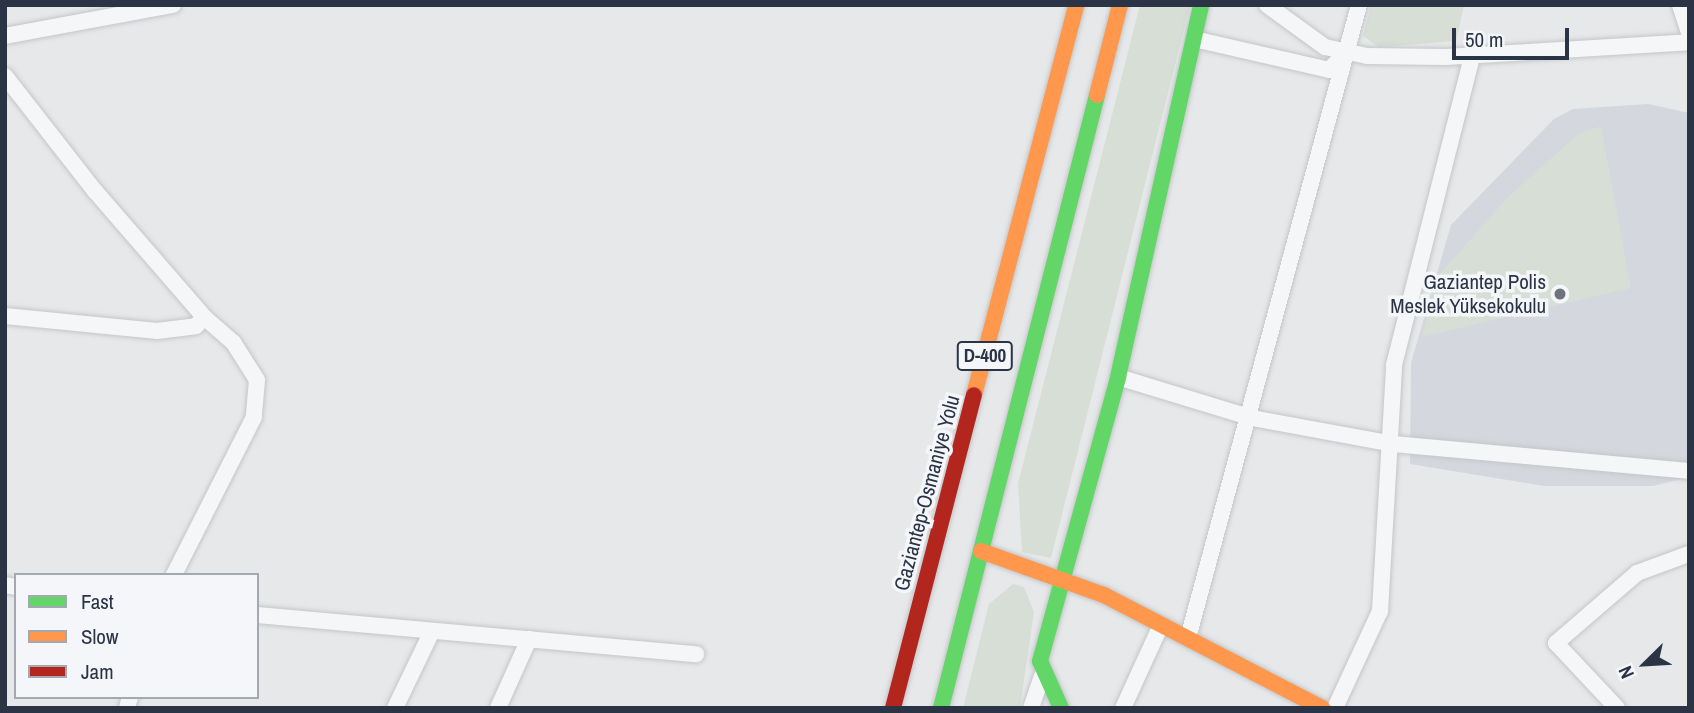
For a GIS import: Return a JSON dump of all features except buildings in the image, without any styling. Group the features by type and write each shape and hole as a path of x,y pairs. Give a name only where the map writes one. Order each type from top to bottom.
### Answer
{"main road":[{"name":"Gaziantep-Osmaniye Yolu","path":"893,708 1076,5"},
{"name":"D-400","path":"941,708 1120,5"},
{"path":"1061,708 1042,676 1040,661 1118,377 1201,5"},
{"path":"981,551 1062,579 1188,638 1322,708"}],"street":[{"path":"5,36 132,9 173,5"},
{"path":"1268,5 1325,47 1348,51 1472,56 1689,41"},
{"path":"1188,638 1252,418 1359,5"},
{"path":"1680,5 1689,32"},
{"path":"1194,39 1329,70 1348,51"},
{"path":"1335,708 1380,611 1402,314 1472,56"},
{"path":"5,76 204,317 249,361 260,402 175,573"},
{"path":"5,316 157,331 196,326 204,317"},
{"path":"1118,377 1252,418 1393,444 1689,471"},
{"path":"1617,708 1556,643 1637,573 1689,554"},
{"path":"259,615 696,654"},
{"path":"1123,708 1161,625"},
{"path":"395,708 432,631"},
{"path":"498,708 529,639"},
{"path":"1031,708 1042,676"}],"shaded area":[{"path":"1140,5 1190,5 1051,558 1022,552 1018,484"},
{"path":"1371,5 1464,5 1456,41 1379,47 1363,36"},
{"name":"Gaziantep Polis Meslek Yüksekokulu","path":"1648,104 1689,113 1689,477 1653,486 1545,486 1410,464 1411,363 1451,225 1554,119 1573,109"},
{"path":"1601,126 1631,288 1422,337 1438,276 1506,199 1578,134"},
{"path":"1013,584 1024,587 1034,612 1020,708 963,708 989,604"}],"traffic: fast":[{"path":"1061,708 1040,661 1118,377 1201,5"},
{"path":"941,708 1097,95"}],"traffic: slow":[{"path":"974,395 1076,5"},
{"path":"1097,95 1120,5"},
{"path":"981,551 1104,595 1322,708"}],"traffic: jam":[{"path":"893,708 974,395"}],"place":[{"name":"Gaziantep Polis Meslek Yüksekokulu","path":"1560,294"}]}
